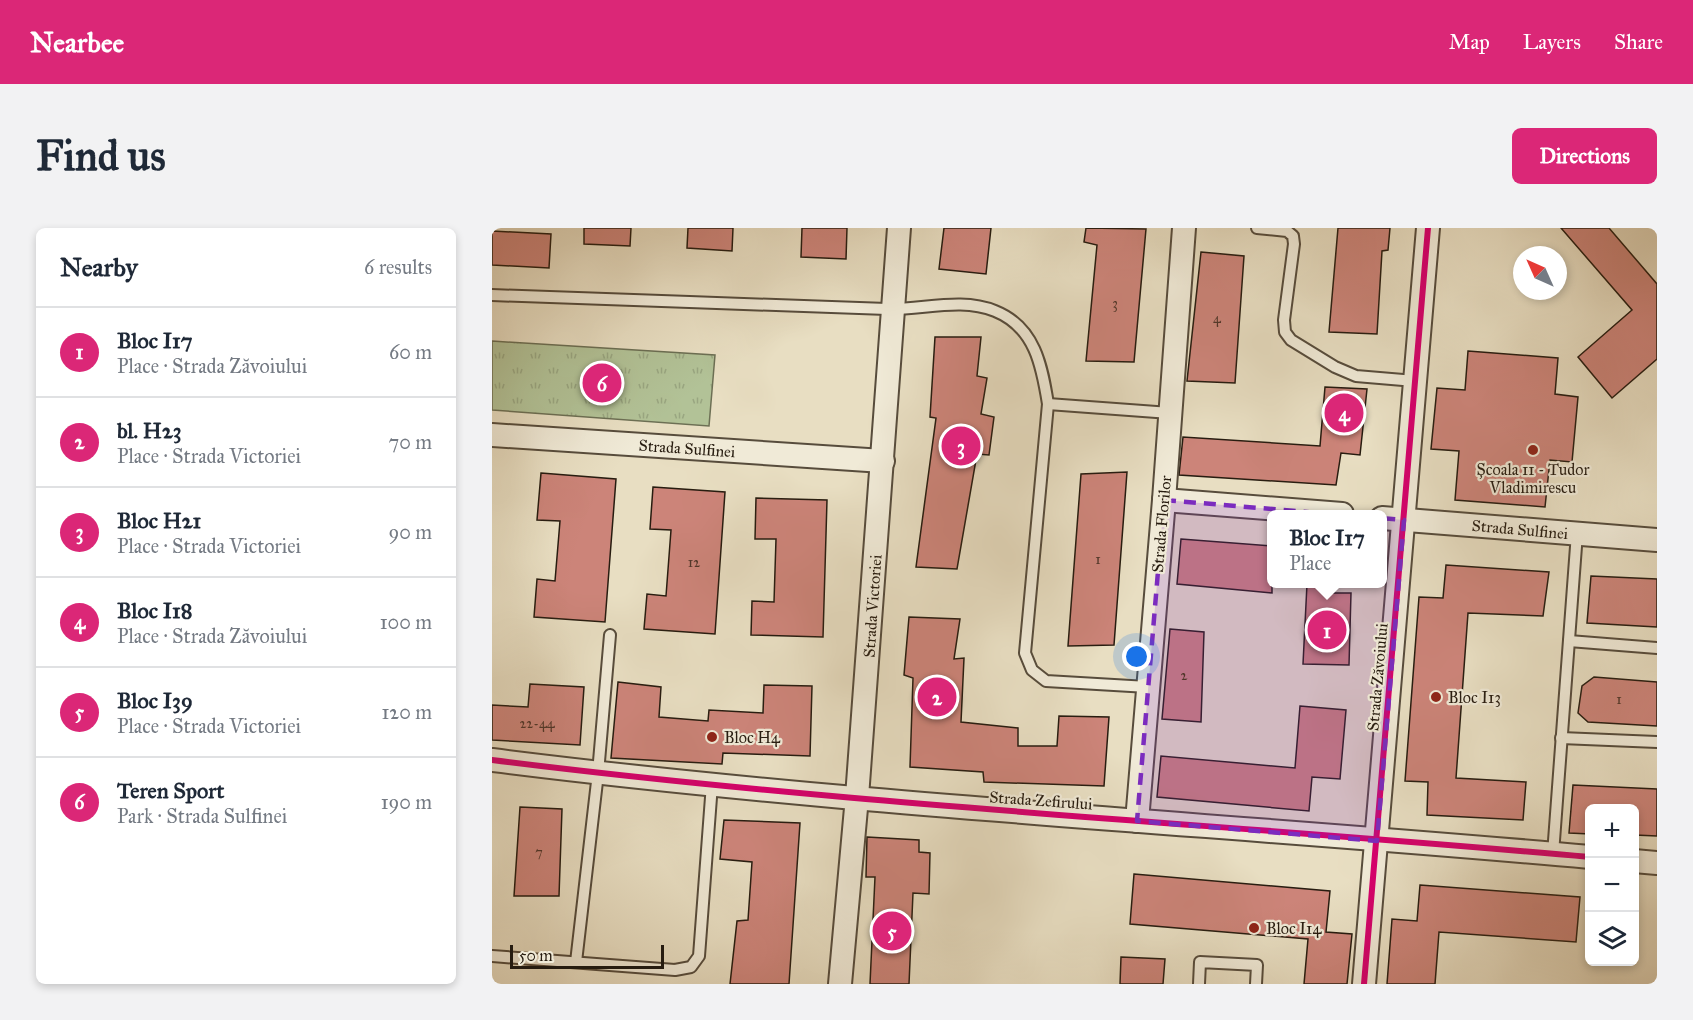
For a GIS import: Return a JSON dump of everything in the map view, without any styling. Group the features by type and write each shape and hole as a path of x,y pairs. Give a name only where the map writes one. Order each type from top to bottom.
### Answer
{"street":[{"name":"Strada Victoriei","path":"840,984 857,797 899,228"},
{"name":"Strada Florilor","path":"1137,820 1184,228"},
{"name":"Strada Zăvoiului","path":"1364,984 1377,841 1393,519 1415,381 1428,228"},
{"name":"Strada Sulfinei","path":"492,435 883,461"},
{"path":"1164,500 1291,510"},
{"name":"Strada Sulfinei","path":"1393,519 1657,540"},
{"name":"Strada Zefirului","path":"492,760 598,773 990,811 1137,820 1585,857"},
{"path":"1639,861 1657,863"}],"lane":[{"path":"1257,228 1287,231 1293,236 1294,244 1284,320 1285,332 1291,340 1316,357 1356,376 1415,381"},
{"path":"492,295 893,309 970,304 996,311 1016,324 1032,342 1043,376 1048,404 1025,652 1032,670 1046,681 1148,687"},
{"path":"1048,404 1170,413"},
{"path":"1553,854 1577,534"},
{"path":"576,962 598,773 610,635"},
{"path":"1569,641 1657,648"},
{"path":"1561,738 1657,742"},
{"path":"492,956 675,970 691,967 699,956 712,784"},
{"path":"1199,984 1200,963 1257,965 1256,984"}],"highlighted area":[{"path":"1164,500 1404,520 1377,841 1137,821"}],"green space":[{"path":"492,341 715,355 709,426 492,410"}],"building":[{"path":"584,228 631,228 630,246 584,244"},
{"path":"688,228 733,228 732,251 687,248"},
{"path":"802,228 847,228 846,259 801,257"},
{"path":"944,228 991,228 986,274 939,269"},
{"path":"1086,228 1146,229 1134,362 1086,361 1097,245 1084,242"},
{"path":"1338,228 1390,228 1388,250 1382,251 1377,334 1329,332"},
{"path":"1561,228 1609,228 1657,284 1657,359 1612,398 1578,357 1632,310"},
{"path":"492,231 551,234 549,268 492,265"},
{"path":"1201,252 1244,256 1235,383 1187,381"},
{"path":"935,337 981,337 977,376 987,378 981,414 994,417 989,455 977,454 957,569 916,567 936,418 930,417"},
{"path":"1468,351 1558,358 1555,394 1578,397 1572,462 1550,460 1545,507 1455,500 1459,451 1431,449 1437,388 1465,390"},
{"path":"1325,387 1367,389 1360,455 1341,453 1336,485 1179,475 1183,437 1320,446"},
{"path":"1127,472 1114,645 1068,646 1081,474"},
{"path":"541,473 616,479 605,622 534,617 537,579 555,581 560,521 537,520"},
{"path":"653,487 725,492 715,634 644,629 647,594 666,596 671,530 650,529"},
{"path":"756,498 827,500 823,637 751,635 752,601 774,602 776,539 755,539"},
{"path":"1181,539 1267,546 1267,588 1272,588 1272,593 1177,584"},
{"name":"Bloc I13","path":"1446,565 1549,572 1543,616 1468,613 1456,778 1526,782 1523,820 1427,815 1428,782 1405,781 1419,597 1443,598"},
{"path":"1591,576 1657,579 1657,627 1587,623"},
{"path":"1307,588 1322,588 1322,593 1351,593 1349,665 1303,664"},
{"path":"909,617 960,619 954,659 964,658 961,722 1018,728 1018,746 1057,746 1059,716 1109,717 1104,786 984,782 983,772 910,767 913,678 904,675"},
{"path":"1170,629 1204,632 1201,722 1162,719"},
{"path":"1594,677 1657,682 1657,726 1588,722 1578,713 1582,686"},
{"name":"Bloc H4","path":"618,682 661,687 659,717 708,721 709,710 763,713 764,685 812,686 810,756 723,753 722,764 611,758"},
{"path":"530,684 584,687 580,745 492,740 492,705 528,707"},
{"path":"1300,706 1346,710 1340,779 1312,777 1309,811 1157,797 1161,756 1295,768"},
{"path":"1573,785 1657,789 1657,836 1639,835 1639,804 1585,804 1585,834 1569,833"},
{"path":"520,807 562,809 559,896 514,896"},
{"path":"724,820 800,823 789,984 730,984 737,921 748,920 752,862 720,859"},
{"path":"867,837 919,840 919,852 930,853 929,894 913,893 909,984 870,984 875,877 866,877"},
{"name":"Bloc I14","path":"1134,874 1330,891 1326,932 1352,934 1347,984 1304,984 1308,939 1130,924"},
{"path":"1420,885 1580,897 1576,942 1439,932 1435,984 1387,984 1392,919 1417,921"},
{"path":"1121,957 1165,959 1163,984 1120,984"}],"cycle path":[{"path":"1364,984 1428,228"},
{"path":"492,760 766,790 1585,857"}],"place":[{"name":"Teren Sport","path":"602,383"},
{"name":"Bloc I18","path":"1344,413"},
{"name":"Bloc H21","path":"961,446"},
{"name":"Școala 11 - Tudor Vladimirescu","path":"1533,450"},
{"name":"Bloc I17","path":"1327,630"},
{"name":"bl. H23","path":"937,697"},
{"name":"Bloc I13","path":"1436,697"},
{"name":"Bloc H4","path":"712,737"},
{"name":"Bloc I14","path":"1254,928"},
{"name":"Bloc I39","path":"892,931"}]}
